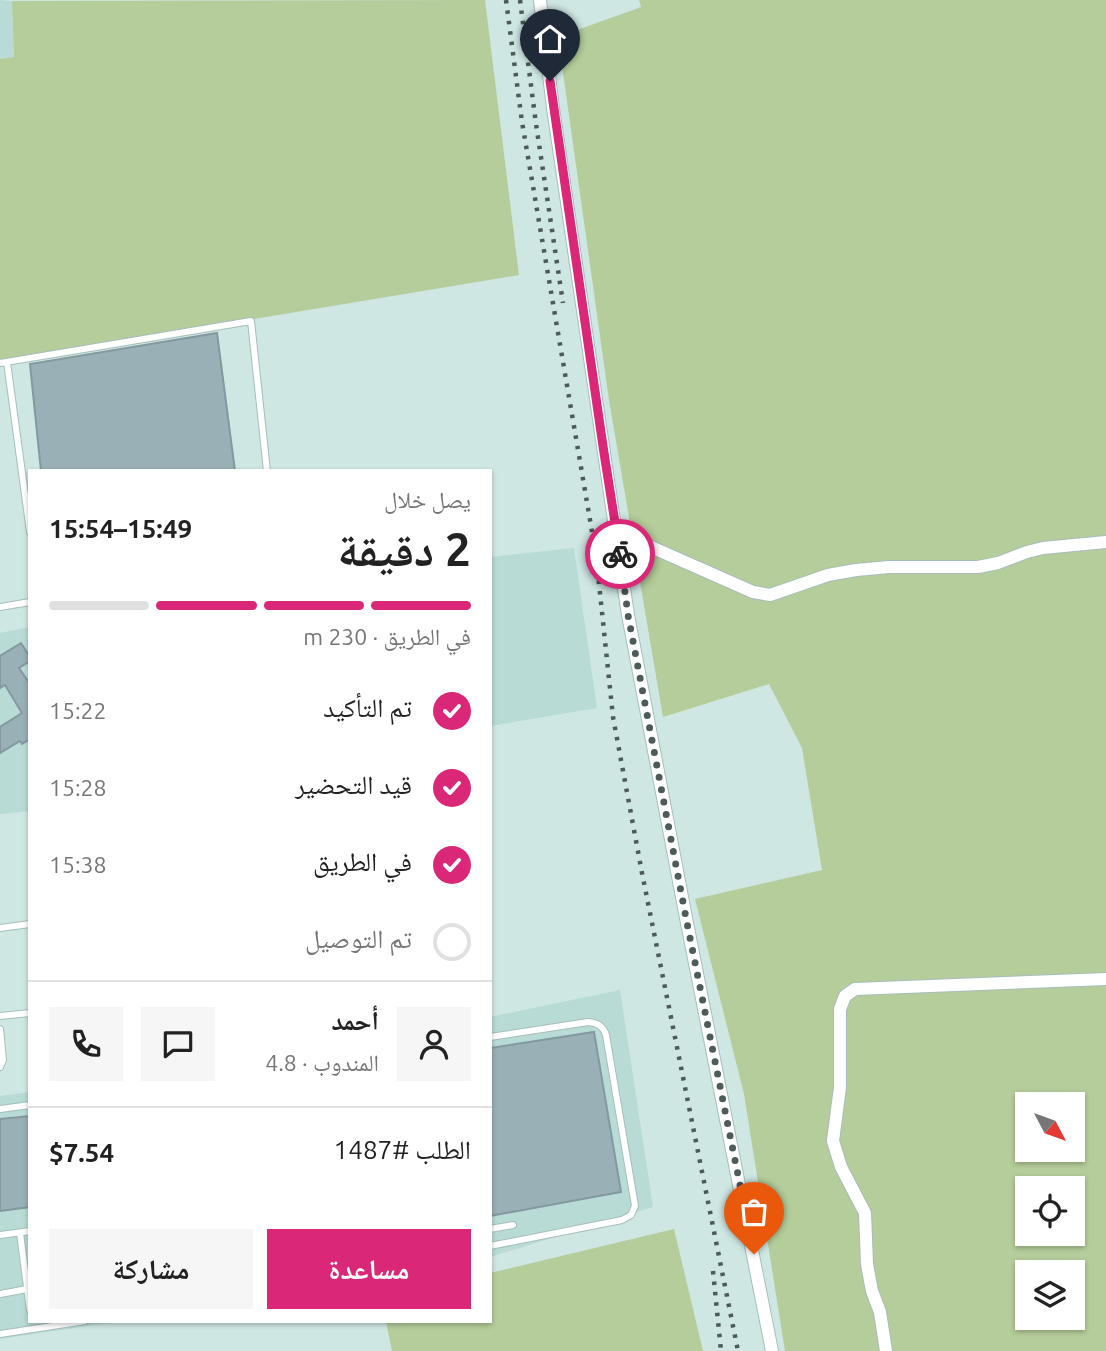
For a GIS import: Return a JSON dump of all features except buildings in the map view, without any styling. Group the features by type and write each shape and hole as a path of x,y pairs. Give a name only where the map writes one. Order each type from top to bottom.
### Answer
{"street":[{"path":"540,0 552,108 628,615 772,1351"},
{"path":"651,547 765,595 828,575 856,570 889,567 978,567 1043,548 1106,542"},
{"path":"886,1351 880,1312 872,1291 867,1264 865,1213 841,1167 833,1141 841,1087 840,1009 845,996 855,989 1106,979"}],"lane":[{"path":"28,519 3,362 251,321 267,469"},
{"path":"0,607 28,603"},
{"path":"0,928 28,924"},
{"path":"0,1016 28,1013"},
{"path":"492,1037 588,1022 604,1029 635,1206 631,1215 622,1220 492,1247"},
{"path":"0,1029 3,1060 0,1067"},
{"path":"0,1110 28,1105"},
{"path":"492,1229 513,1225"},
{"path":"0,1235 28,1231"},
{"path":"20,1233 28,1296"},
{"path":"0,1294 27,1289"},
{"path":"0,1334 32,1325 58,1323"}],"shaded area":[{"path":"0,0 12,1 14,57 0,59"},
{"path":"574,548 597,708 492,726 492,557"},
{"path":"28,627 28,811 0,814 0,633"},
{"path":"620,990 653,1207 492,1256 492,1017"},
{"path":"28,1092 28,1323 108,1323 0,1339 0,1096"}],"green space":[{"path":"485,0 519,275 0,361 0,59 14,57 12,1"},
{"path":"639,0 1106,0 1106,1351 785,1351 744,1094 695,899 822,870 802,748 769,684 663,717 609,400 558,37 641,7"},
{"path":"674,1229 703,1351 392,1351 386,1323 492,1323 492,1273"}],"railway":[{"path":"506,0 522,122 596,555 613,717 738,1351"},
{"path":"520,0 563,303"},
{"path":"713,1271 721,1351"}],"way so far":[{"path":"620,554 628,615 754,1254"}],"route":[{"path":"550,81 620,554"}]}
